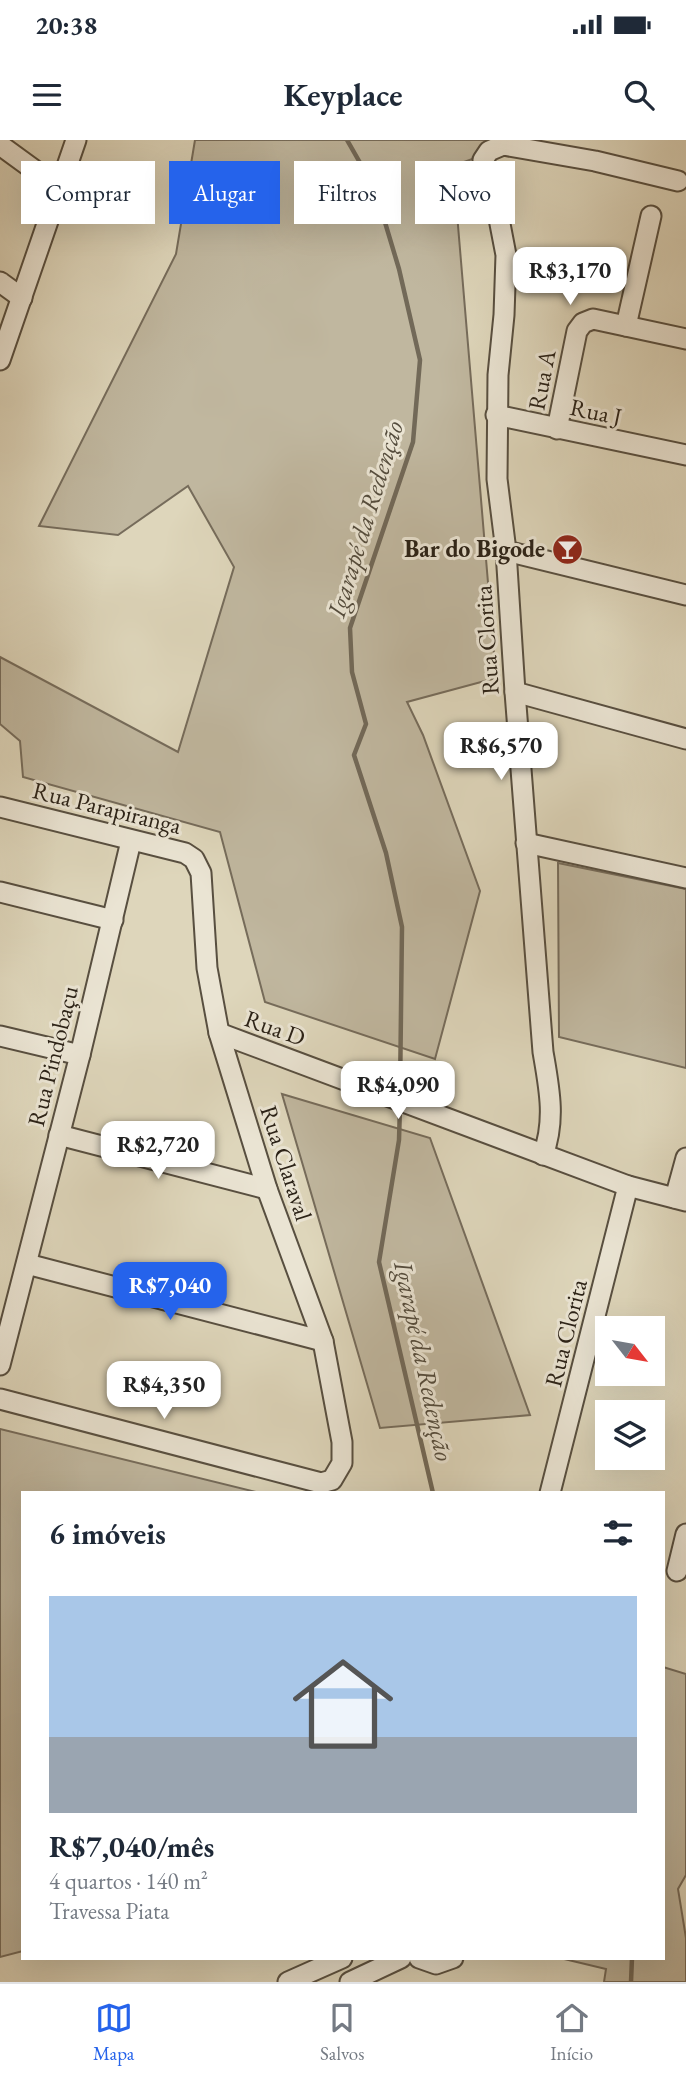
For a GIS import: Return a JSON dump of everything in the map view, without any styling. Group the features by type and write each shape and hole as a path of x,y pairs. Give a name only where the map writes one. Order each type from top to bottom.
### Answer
{"street":[{"path":"69,161 76,140"},
{"path":"0,145 22,161"},
{"name":"Rua Clorita","path":"543,1155 550,1128 552,1105 543,1052 514,692 506,551 497,479 496,415 506,255 495,198 483,160 489,151 503,145 595,161 678,181"},
{"path":"626,326 651,216"},
{"path":"0,360 47,224"},
{"path":"0,282 22,298"},
{"name":"Rua A","path":"557,429 577,331 583,323 593,319 686,339"},
{"name":"Rua J","path":"496,415 686,455"},
{"path":"506,551 686,595"},
{"path":"514,692 686,739"},
{"name":"Rua Parapiranga","path":"0,807 185,853 198,864"},
{"name":"Rua Pindobaçu","path":"0,1365 131,841"},
{"path":"526,843 686,878"},
{"name":"Rua Claraval","path":"0,1399 321,1483 332,1480 342,1463 342,1442 323,1341 267,1189 219,1033 207,968 201,873 198,864"},
{"path":"0,892 113,920"},
{"name":"Rua D","path":"219,1033 628,1186 681,1200"},
{"path":"0,1036 79,1055"},
{"path":"59,1135 267,1189"},
{"path":"681,1200 686,1158"},
{"name":"Rua Clorita","path":"551,1491 628,1186"},
{"path":"27,1264 323,1341"},
{"path":"676,1571 686,1534"},
{"path":"288,1982 321,1976 340,1960"},
{"path":"350,1982 394,1960"},
{"path":"425,1960 436,1964 447,1960"}],"shaded area":[{"path":"195,140 525,140 467,161 415,161 415,224 458,224 496,678 407,702 423,735 480,891 435,1059 265,1002 220,832 23,777 20,741 0,724 0,657 178,752 234,567 188,486 118,535 39,526 176,254 181,224 280,224 280,161 192,161"},
{"path":"558,863 686,889 686,1068 559,1037"},
{"path":"282,1094 430,1138 530,1415 380,1428"},
{"path":"0,1429 252,1491 21,1491 21,1952 0,1957"},
{"path":"665,1668 686,1674 686,1875 678,1889 686,1938 686,1982 604,1982 606,1969 568,1960 665,1960"}],"waterway":[{"name":"Igarapé da Redenção","path":"347,140 375,189 399,269 420,360 413,442 350,628 352,672 366,724 354,755 386,853 402,927 400,1094"},
{"name":"Igarapé da Redenção","path":"400,1106 399,1140 379,1262 433,1491"},
{"name":"Igarapé da Redenção","path":"631,1982 632,1960"}],"place":[{"name":"Bar do Bigode","path":"568,549"}]}
